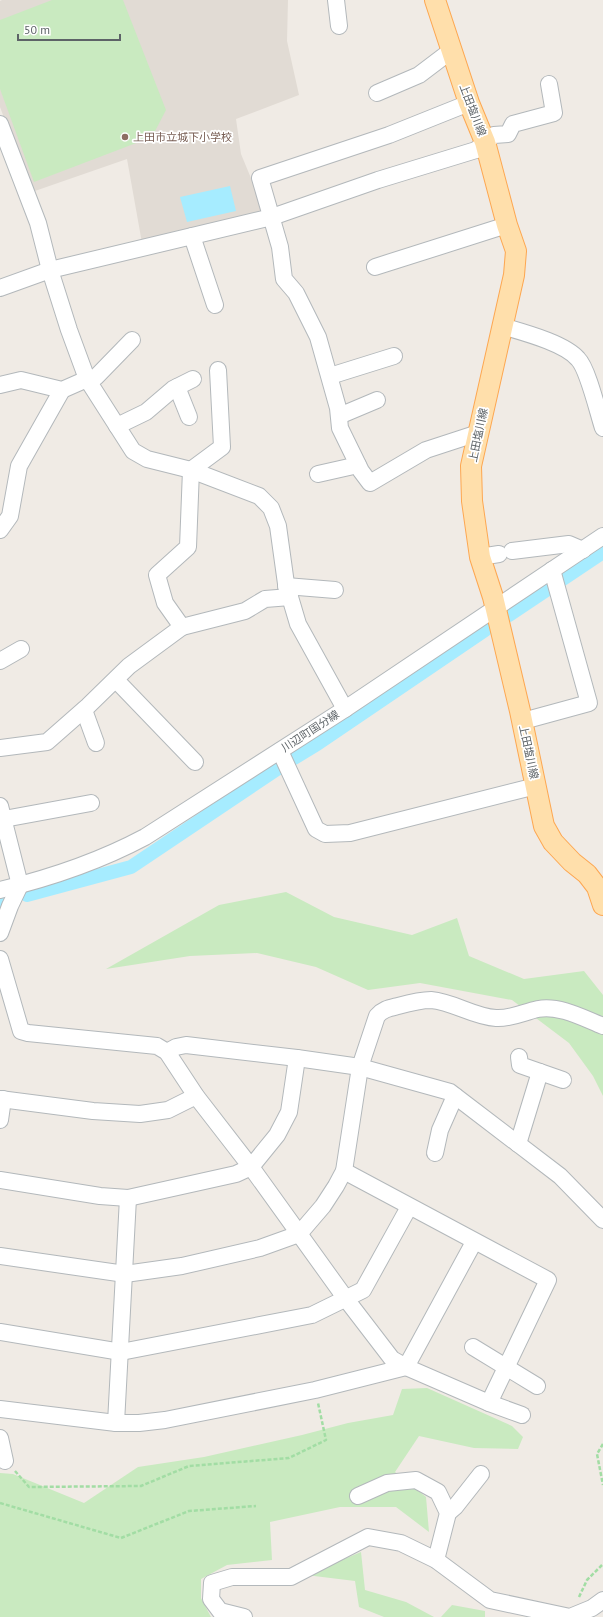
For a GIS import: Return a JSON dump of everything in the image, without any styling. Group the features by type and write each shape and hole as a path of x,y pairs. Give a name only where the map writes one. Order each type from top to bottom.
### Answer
{"main road":[{"name":"上田塩川線","path":"435,0 469,103 485,142 507,225 516,251 514,275 471,466 472,501 497,554 493,597 523,721 544,826 553,842 572,862 587,874 597,887 603,905"}],"street":[{"path":"336,0 339,26"},
{"path":"377,93 418,75 452,50"},
{"path":"0,288 50,270 272,217 378,180 476,150 494,135 508,134 514,124 554,113 549,84"},
{"path":"469,103 389,135 260,178 280,248 284,279 296,293 318,337 338,408 340,428 358,465 370,482 426,450 478,433"},
{"path":"0,124 4,149 38,223 50,270 77,356 87,379 133,451 148,459 191,470 259,496 271,508 278,526 288,592 298,624 345,708"},
{"path":"376,267 507,225"},
{"path":"192,236 215,305"},
{"path":"502,326 560,346 578,358 597,389 603,428"},
{"path":"0,530 10,516 19,466 62,390 87,379 96,377 132,340"},
{"path":"330,376 394,356"},
{"path":"191,470 222,447 218,370"},
{"path":"117,426 146,412 177,387 193,379"},
{"path":"0,385 21,380 62,390"},
{"path":"177,387 189,417"},
{"path":"339,416 377,400"},
{"path":"318,474 358,465"},
{"path":"182,627 165,603 157,575 188,547 191,470"},
{"name":"川辺町国分線","path":"0,890 20,885 100,858 121,850 145,837 280,751 603,536"},
{"path":"497,554 568,544 583,550"},
{"path":"523,721 589,703 552,570"},
{"path":"0,748 47,742 84,710 129,666 182,627 245,611 265,599 288,592 335,590"},
{"path":"0,661 21,649"},
{"path":"116,680 195,762"},
{"path":"84,710 96,742"},
{"path":"280,751 316,829 325,834 350,834 536,786"},
{"path":"0,933 20,885 2,812 91,804"},
{"path":"0,959 21,1031 28,1033 157,1046 167,1052 196,1096 251,1167 346,1299 392,1359 406,1367 489,1403 522,1415"},
{"path":"0,1256 125,1274 182,1266 260,1248 299,1234 323,1206 344,1171 360,1067 377,1016 382,1010 413,1002 432,1000 481,1016 497,1018 511,1017 540,1009 554,1009 567,1011 603,1026"},
{"path":"167,1052 176,1047 186,1046 297,1058 360,1067 450,1092 560,1176 603,1220"},
{"path":"518,1057 520,1065 563,1080"},
{"path":"0,1180 100,1196 128,1198 236,1174 251,1167 277,1134 289,1112 297,1058"},
{"path":"518,1144 540,1072"},
{"path":"0,1120 2,1099 93,1111 140,1114 168,1110 196,1096"},
{"path":"435,1153 440,1130 455,1096"},
{"path":"344,1171 474,1242 548,1280 489,1403"},
{"path":"116,1423 121,1352 128,1198"},
{"path":"0,1332 121,1352 312,1315 363,1290 409,1207"},
{"path":"0,1409 116,1423 140,1423 165,1420 315,1390 406,1367 474,1242"},
{"path":"473,1347 538,1386"},
{"path":"0,1438 5,1461"},
{"path":"436,1560 448,1513 455,1507 482,1474"},
{"path":"358,1496 387,1483 416,1480 438,1492 448,1513"},
{"path":"244,1617 220,1611 211,1599 212,1583 232,1577 291,1577 368,1537 401,1543 436,1560 490,1600 570,1617 592,1608 603,1600"}],"path":[{"path":"5,1461 29,1487 141,1486 189,1466 289,1458 326,1440 315,1390"},
{"path":"603,1444 597,1454 603,1485"},
{"path":"0,1503 121,1538 189,1511 256,1506"},
{"path":"577,1614 578,1600 587,1580 603,1564"}],"shaded area":[{"name":"上田市立城下小学校","path":"288,0 287,41 299,95 236,119 241,154 265,212 142,243 127,159 32,192 0,107 0,1"}],"green space":[{"path":"52,0 123,0 166,110 152,137 34,182 0,89 0,20"},
{"path":"286,892 334,917 412,935 457,918 469,956 524,979 584,971 603,995 603,1096 593,1076 569,1043 512,1000 420,983 368,990 316,967 257,953 190,956 106,969 219,905"},
{"path":"427,1388 512,1426 523,1437 518,1449 474,1448 419,1436 395,1472 426,1497 429,1532 396,1507 340,1507 270,1522 272,1560 227,1565 201,1579 201,1598 211,1617 0,1617 0,1473 13,1474 84,1503 138,1467 204,1457 348,1423 393,1415 402,1389"},
{"path":"361,1552 365,1590 406,1602 434,1617 384,1617 359,1607 355,1581 306,1575"},
{"path":"452,1605 485,1611 485,1617 441,1617"}],"water":[{"path":"230,186 236,211 187,222 180,197"}],"waterway":[{"path":"509,615 603,552"},
{"path":"294,758 485,630"},
{"path":"27,895 131,867 277,769"}],"place":[{"name":"上田市立城下小学校","path":"125,137"}]}
